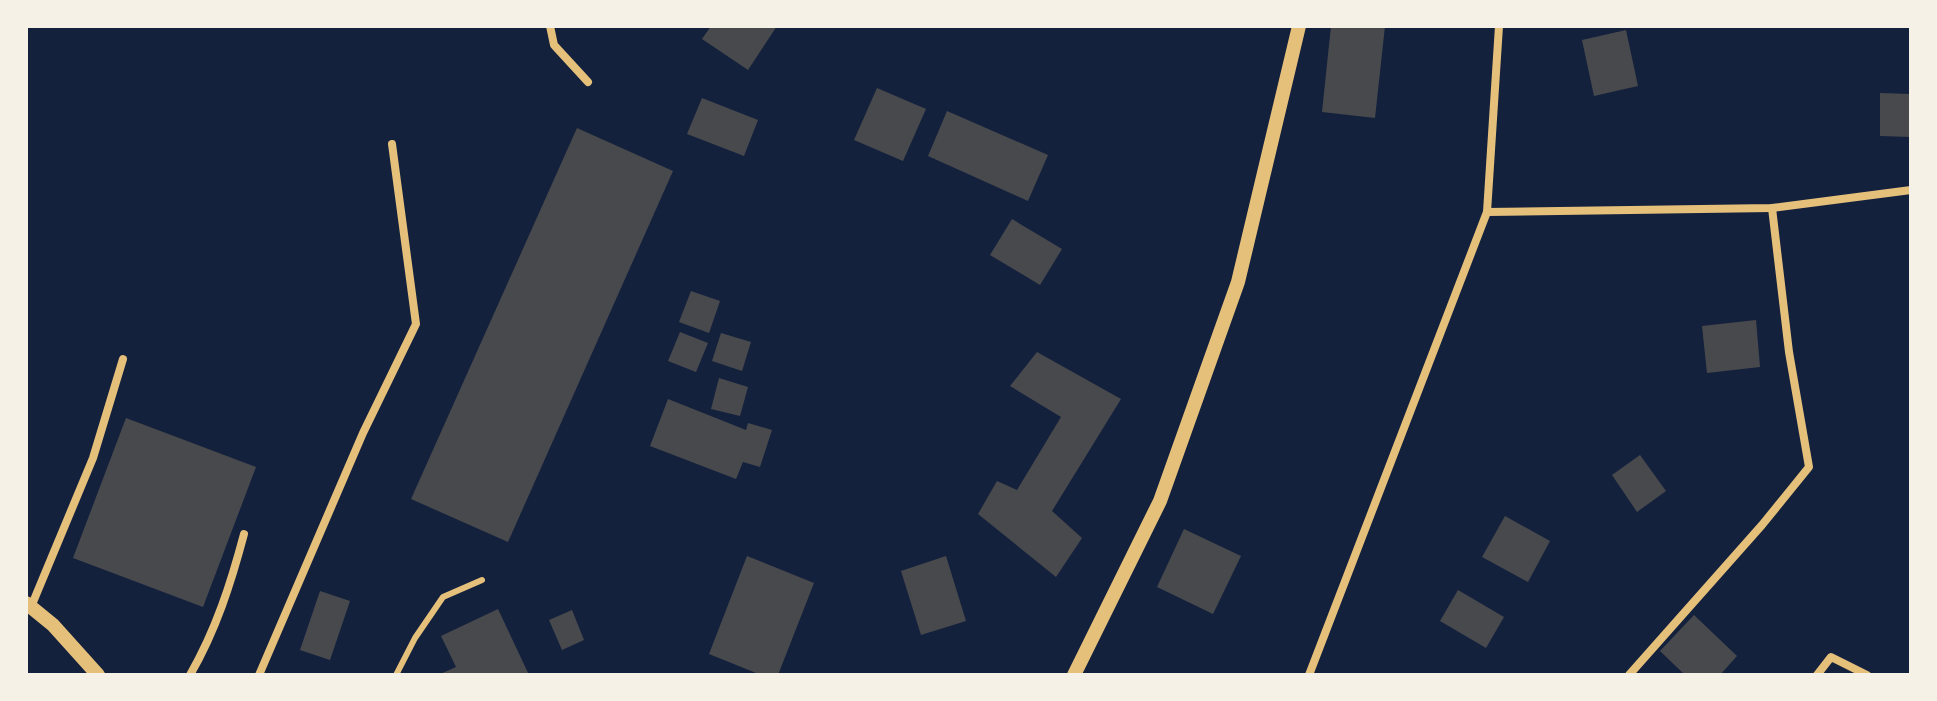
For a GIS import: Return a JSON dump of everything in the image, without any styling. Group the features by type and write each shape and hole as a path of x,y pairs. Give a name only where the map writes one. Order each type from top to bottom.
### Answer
{"street":[{"path":"550,26 554,45 588,82"},
{"path":"1074,675 1160,501 1238,282 1300,26"},
{"path":"1309,675 1487,212 1499,26"},
{"path":"259,675 363,433 416,324 392,144"},
{"path":"1487,212 1772,208 1911,190"},
{"path":"1629,675 1762,525 1809,467 1789,352 1772,208"},
{"path":"98,675 53,625 29,605 93,458 123,359"},
{"path":"190,675 209,641 232,579 244,534"},
{"path":"1817,675 1831,657 1867,675"}],"lane":[{"path":"396,675 415,638 443,597 482,580"}],"building":[{"path":"711,26 777,26 748,70 702,39"},
{"path":"1331,26 1385,26 1375,118 1322,112"},
{"path":"1626,30 1638,86 1594,96 1582,40"},
{"path":"877,88 926,109 903,161 854,140"},
{"path":"1880,93 1911,94 1911,137 1880,136"},
{"path":"702,98 758,120 744,156 687,134"},
{"path":"947,111 1048,155 1028,201 928,156"},
{"path":"577,128 673,171 508,542 411,499"},
{"path":"1012,219 1062,249 1040,285 990,255"},
{"path":"691,291 720,301 709,333 679,322"},
{"path":"1756,320 1760,367 1707,373 1702,326"},
{"path":"680,332 708,343 696,372 668,361"},
{"path":"721,333 751,342 742,371 712,361"},
{"path":"1037,352 1121,399 1052,511 1082,538 1056,577 978,514 997,481 1017,490 1061,417 1010,386"},
{"path":"719,378 748,387 740,416 711,409"},
{"path":"668,399 746,430 748,423 772,430 760,467 743,462 736,479 650,446"},
{"path":"126,418 256,467 203,607 73,558"},
{"path":"1640,455 1666,491 1637,512 1612,475"},
{"path":"1505,516 1550,541 1528,582 1482,557"},
{"path":"1184,529 1241,556 1213,614 1157,587"},
{"path":"747,556 814,583 778,675 761,675 709,654"},
{"path":"946,556 966,621 921,635 901,571"},
{"path":"1458,590 1504,617 1486,648 1440,621"},
{"path":"320,591 350,601 330,660 300,650"},
{"path":"498,609 529,675 438,675 456,667 441,636"},
{"path":"572,610 584,640 562,650 549,620"},
{"path":"1694,615 1737,656 1720,675 1685,675 1660,651"}]}
